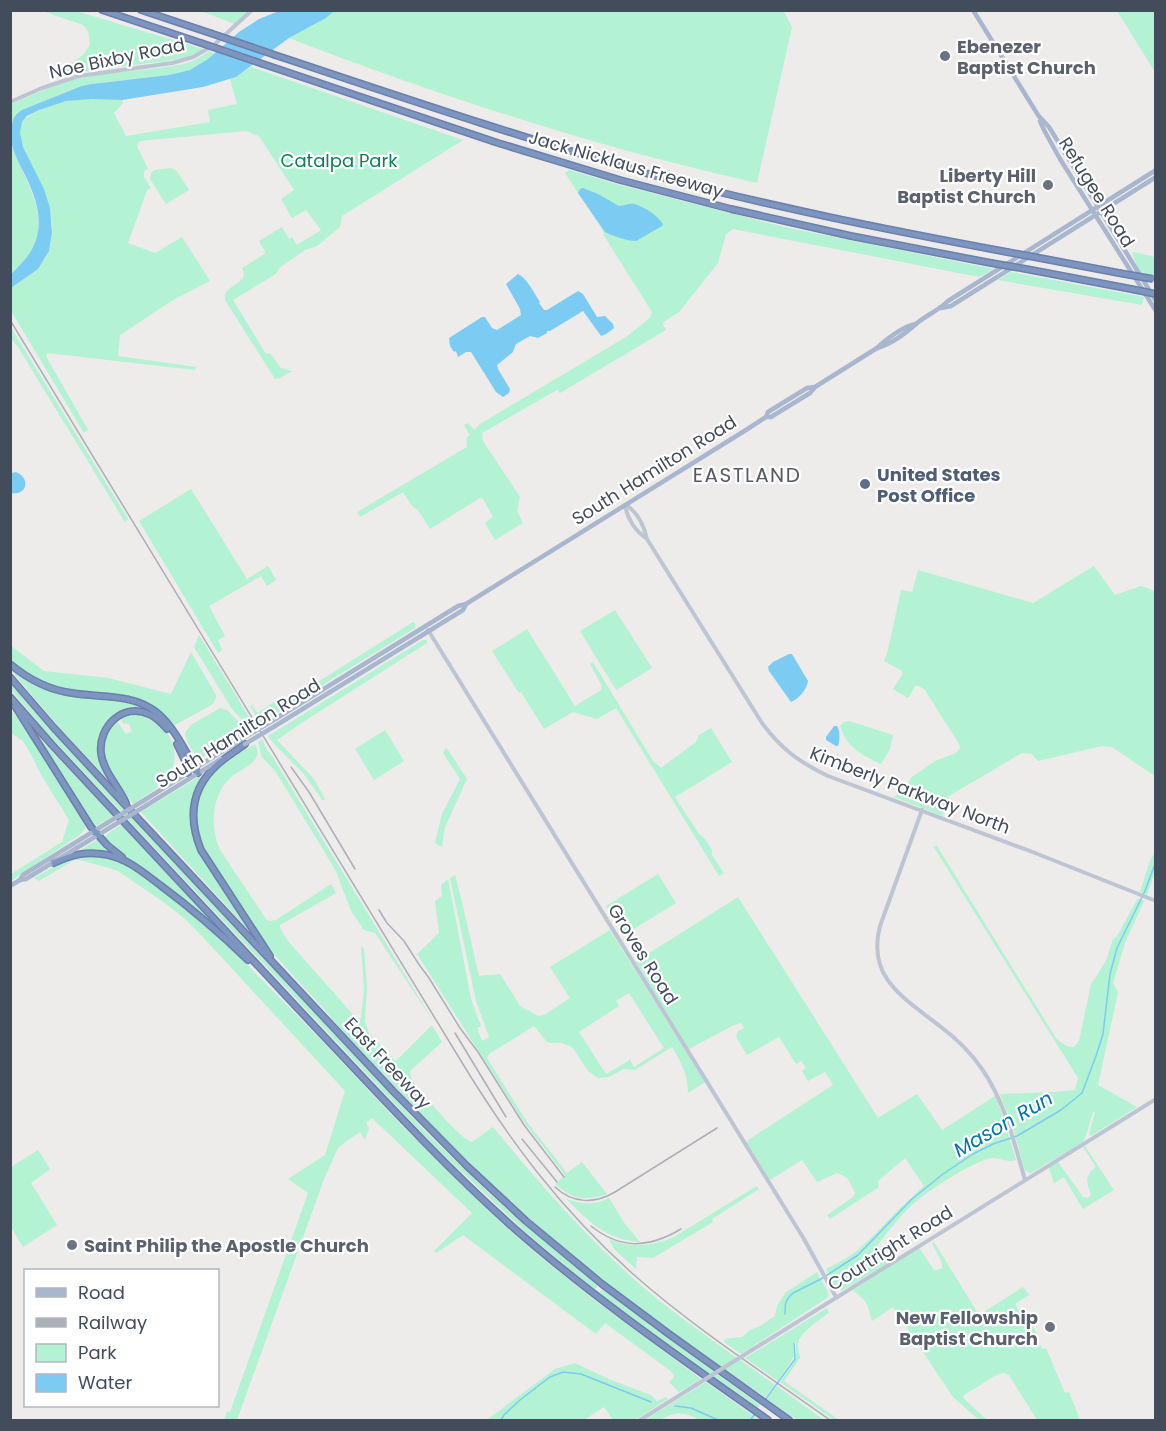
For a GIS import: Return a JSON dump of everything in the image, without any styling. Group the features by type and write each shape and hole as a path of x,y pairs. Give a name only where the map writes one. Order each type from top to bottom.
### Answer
{"highway":[{"name":"Jack Nicklaus Freeway","path":"102,10 498,142 620,180 731,209 851,236 1155,294"},
{"name":"Jack Nicklaus Freeway","path":"141,10 526,138 657,176 812,213 1154,279"},
{"path":"10,664 46,687 73,693 134,700 149,707 169,726 197,771"},
{"name":"East Freeway","path":"10,676 54,728 429,1129 511,1208 564,1254 624,1301 789,1420"},
{"path":"11,698 17,711 38,740 96,833 113,850 212,926 304,1015"},
{"name":"East Freeway","path":"11,698 304,1015 469,1187 515,1229 607,1304 766,1419"},
{"path":"130,810 106,768 101,753 105,730 121,714 141,711 148,713 165,726 187,765 188,773"},
{"path":"244,742 218,764 199,789 194,809 194,829 198,843 206,857 278,967"},
{"path":"54,862 72,855 88,853 110,855 128,862"}],"main road":[{"name":"Refugee Road","path":"973,10 1038,115 1044,130 1155,301"},
{"name":"South Hamilton Road","path":"20,880 23,875 96,833 427,628 463,610 466,604 766,417 768,412 807,388 815,387 878,348 910,324 916,324 948,301 1155,170"},
{"name":"South Hamilton Road","path":"941,308 951,306 1155,177"},
{"name":"Refugee Road","path":"1098,214 1155,311"},
{"name":"South Hamilton Road","path":"145,803 188,773 197,771"},
{"name":"South Hamilton Road","path":"10,886 54,862 96,833"}],"street":[{"name":"Noe Bixby Road","path":"10,102 68,78 172,63 193,57 214,45 252,10"},
{"path":"625,504 626,513 631,521 639,533 647,539"},
{"path":"625,504 632,508 638,517 645,529 647,539"},
{"name":"Kimberly Parkway North","path":"647,539 762,723 770,735 788,753 828,776 1030,851 1155,901"},
{"name":"Groves Road","path":"427,628 804,1239 836,1297"},
{"path":"921,810 880,926 877,945 879,962 885,977 897,993 950,1034 979,1065 996,1093 1025,1180"},
{"name":"Courtright Road","path":"640,1420 1155,1099"}],"green space":[{"path":"334,10 783,10 792,27 757,183 646,156 542,126 397,78 289,38 326,18"},
{"path":"42,11 76,11 203,49 177,59 94,70 61,78 58,73 83,55 90,45 88,31 83,25"},
{"path":"201,11 248,11 235,24"},
{"path":"1117,11 1155,11 1155,72"},
{"path":"210,51 214,53 190,70 169,75 92,84 22,110 15,115 11,131 11,104 43,90 90,76 184,64"},
{"name":"Catalpa Park","path":"251,67 463,140 342,216 340,227 317,246 305,250 279,268 276,274 233,300 266,354 270,353 281,368 292,371 275,379 225,300 225,296 228,290 243,278 242,268 266,253 259,241 282,227 289,239 292,237 297,245 321,230 306,210 292,218 281,199 294,190 259,136 246,131 140,141 137,146 148,169 144,171 144,177 151,188 147,190 128,243 155,253 182,237 210,281 173,300 120,335 118,356 196,367 195,370 47,353 46,356 88,430 84,433 11,311 11,288 33,272 42,262 49,250 52,229 47,199 22,145 20,128 22,123 36,112 56,104 94,99 122,100 123,103 114,113 126,136 210,122 208,110 237,104 230,79"},
{"path":"10,141 35,201 38,216 38,231 34,246 25,261 11,274"},
{"path":"171,168 176,170 189,190 166,204 150,179 154,170"},
{"path":"569,170 789,228 994,269 979,277 733,229 726,234 718,263 679,312 662,323 666,330 560,393 557,390 482,433 483,441 520,497 517,511 523,523 495,540 485,523 493,517 483,499 480,498 430,529 403,492 360,517 357,512 467,447 466,439 471,433 469,434 464,425 468,423 474,430 480,424 626,337 650,318 652,312 565,173"},
{"path":"1132,253 1155,257 1155,276 1140,273"},
{"path":"1011,272 1144,297 1142,305 998,280"},
{"path":"10,326 128,519 125,522 11,339"},
{"path":"191,489 247,579 268,566 276,580 267,586 261,576 209,606 225,636 218,640 222,650 218,653 139,521"},
{"path":"1094,566 1115,595 1141,586 1155,591 1155,776 1112,747 1102,746 1038,761 1032,754 1022,753 949,796 943,816 894,797 905,788 912,777 935,761 956,753 960,748 925,690 915,686 908,698 893,689 903,674 901,670 884,661 901,590 912,592 918,570 1033,603"},
{"path":"615,610 652,668 616,690 580,631"},
{"path":"413,622 415,628 261,723 250,706 252,705 257,713 276,701 278,705"},
{"path":"527,629 575,706 601,690 602,686 590,664 593,662 653,761 661,768 696,742 699,735 711,728 732,762 675,797 699,834 705,839 724,873 719,876 616,708 597,719 573,712 544,729 492,651"},
{"path":"199,635 255,727 251,729 232,709 194,647"},
{"path":"423,640 427,640 427,643 277,740 314,779 325,799 323,801 303,773 268,736"},
{"path":"10,645 44,671 108,678 171,694 191,652 216,698 213,704 175,725 156,708 142,700 123,695 68,689 38,680 11,660"},
{"path":"10,666 34,683 53,691 130,701 158,717 145,711 114,717 99,746 112,784 58,726"},
{"path":"10,683 54,734 424,1130 490,1194 597,1285 597,1288 594,1289 530,1236 436,1148 47,733 11,690"},
{"path":"220,708 227,710 248,732 199,759 190,747 185,733 191,725"},
{"path":"10,709 34,740 85,824 85,829 81,834 11,881 11,874 62,842 69,820 23,741 11,733"},
{"path":"139,713 152,718 164,729 172,744 174,760 173,768 166,779 133,804 115,779 103,751 108,730 116,720 126,734 132,731 129,724 123,723 121,718 128,714"},
{"path":"849,721 893,735 890,749 881,764 861,754 847,740 840,726"},
{"path":"385,730 404,761 374,780 355,749"},
{"path":"37,736 113,816 94,825"},
{"path":"262,739 435,1024 375,933 364,930 351,911 336,871 276,772 262,757 258,742"},
{"path":"255,744 258,753 254,761 230,778 219,794 214,822 220,850 266,919 276,920 331,884 336,893 280,925 287,940 357,1019 361,1018 364,988 361,947 364,948 367,988 365,1021 369,1033 394,1060 397,1060 432,1025 442,1042 410,1071 416,1086 435,1108 459,1133 472,1142 493,1127 565,1210 622,1269 675,1313 775,1385 765,1397 626,1298 522,1212 415,1108 349,1039 274,954 204,850 196,819 200,792 213,773"},
{"path":"446,747 467,779 445,827 442,847 435,843 442,814 460,779 443,753"},
{"path":"200,776 193,832 252,934 141,812"},
{"path":"121,825 213,922 211,924 111,847 105,839 106,835"},
{"path":"97,840 113,854 77,852"},
{"path":"933,846 937,846 1056,1038 1066,1046 1074,1047 1079,1041 1091,984 1106,961 1113,939 1117,936 1138,898 1144,901 1125,943 1113,983 1118,992 1098,1085 1137,1107 1091,1136 1089,1134 1095,1112 1093,1112 1082,1143 1031,1173 1025,1171 1013,1128 1000,1094 1075,1090 1078,1078"},
{"path":"1155,852 1155,872 1147,895 1140,892"},
{"path":"86,856 106,857 129,866 217,934 403,1127 491,1213 538,1255 593,1299 701,1379 679,1392 669,1382 674,1377 672,1372 605,1323 596,1334 463,1235 436,1253 434,1251 472,1213 372,1118 366,1123 369,1128 365,1140 360,1132 338,1148 324,1179 237,1420 224,1420 227,1411 230,1412 308,1193 288,1179 325,1155 345,1091 201,935 162,901 118,871 80,860 74,860 39,881 34,878 64,861"},
{"path":"658,874 676,903 624,935 606,906"},
{"path":"455,875 479,976 500,974 520,1006 538,1016 544,1015 570,998 550,967 610,930 705,1082 688,1093 687,1080 672,1047 635,1070 624,1069 609,1077 598,1078 588,1071 572,1047 562,1043 547,1042 534,1026 489,1054 487,1058 527,1122 567,1173 582,1162 607,1194 579,1198 555,1184 565,1175 521,1118 417,954 439,933 435,901 442,896 441,885 448,879 471,999 481,1026 477,1028 482,1041 489,1037 476,1001 450,878","holes":["629,993 664,1048 634,1067 630,1060 606,1074 579,1032 619,1006 616,1001"]},
{"path":"738,897 878,1118 917,1094 942,1130 995,1096 1016,1160 993,1158 974,1164 926,1194 901,1216 877,1246 887,1264 843,1290 837,1290 826,1269 858,1250 924,1186 905,1158 878,1181 879,1187 830,1219 827,1215 853,1197 855,1193 844,1176 837,1173 817,1182 802,1160 770,1180 747,1143 748,1140 833,1085 825,1072 808,1081 802,1071 806,1068 801,1061 796,1064 779,1037 747,1055 736,1037 738,1031 744,1028 741,1023 689,1049 635,962"},
{"path":"1085,1146 1114,1190 1083,1209 1064,1177 1054,1183 1049,1167 1058,1162 1083,1197 1088,1198 1091,1195 1088,1177 1095,1165 1083,1147"},
{"path":"38,1150 50,1169 31,1183 57,1225 23,1247 11,1227 11,1167"},
{"path":"757,1186 759,1189 712,1219 713,1222 653,1258 637,1257 636,1269 614,1249 609,1239 633,1245 666,1240"},
{"path":"609,1198 625,1224 640,1242 617,1237 599,1228 566,1199 588,1203"},
{"path":"934,1242 979,1315 1023,1287 1029,1295 1015,1304 1026,1322 1031,1320 1042,1349 1046,1348 1065,1393 1069,1392 1080,1420 1037,1420 1009,1375 1004,1373 998,1374 964,1395 963,1398 987,1420 979,1420 953,1397 893,1307 872,1321 866,1302 853,1290 919,1248 934,1270 942,1268 942,1263 932,1243"},
{"path":"817,1272 829,1294 827,1298 741,1354 724,1342 725,1339 742,1337 775,1316 777,1306 785,1293"},
{"path":"602,1289 760,1405 758,1408 599,1293"},
{"path":"827,1308 829,1313 810,1327 799,1340 800,1358 784,1381 839,1420 834,1420 780,1382 796,1359 796,1342 793,1342 793,1358 778,1381 745,1358"},
{"path":"575,1363 651,1395 657,1401 666,1397 668,1399 635,1420 613,1420 604,1407 584,1420 488,1420 555,1369"},
{"path":"706,1382 759,1420 700,1420 679,1413 660,1420 645,1420"},
{"path":"777,1386 825,1420 797,1420 767,1399"}],"water":[{"path":"279,11 334,11 326,18 289,38 236,77 203,87 122,100 66,101 27,116 22,122 20,133 23,147 44,189 50,208 52,233 49,251 38,269 11,288 11,274 32,249 37,238 39,223 33,193 11,141 12,125 16,115 22,110 82,86 169,75 190,70 208,59 239,32 259,19"},
{"path":"583,188 619,206 632,204 642,207 663,224 636,241 608,234 578,193"},
{"path":"518,274 527,282 544,310 578,291 583,294 597,317 605,316 614,328 601,336 583,311 538,338 530,336 516,344 513,352 497,365 510,389 509,393 503,397 496,392 471,352 458,357 456,351 454,352 450,346 449,338 482,317 485,317 492,328 497,330 521,315 506,284"},
{"path":"16,472 24,478 25,486 21,492 11,493 11,473"},
{"path":"792,654 808,681 802,693 791,702 768,667"},
{"path":"834,726 837,726 839,730 838,746 826,740"}],"waterway":[{"name":"Mason Run","path":"785,1314 786,1302 793,1293 821,1279 858,1255 912,1199 943,1174 973,1154 1017,1136 1061,1110 1082,1093 1103,1034 1110,974 1117,948 1145,891 1156,861"},
{"name":"Mason Run","path":"765,1400 795,1359 794,1343"},
{"name":"Mason Run","path":"501,1420 520,1400 550,1377 563,1372 581,1374 651,1402"},
{"name":"Mason Run","path":"675,1406 691,1408 718,1420"},
{"name":"Mason Run","path":"750,1420 755,1414"}],"railway":[{"path":"10,320 477,1087 516,1144 582,1224 633,1274 705,1332 830,1420"},
{"path":"291,767 309,792 355,869"},
{"path":"379,910 429,978 524,1125 564,1177"},
{"path":"455,1033 506,1117"},
{"path":"555,1187 569,1197 584,1200 600,1199 717,1128"},
{"path":"522,1139 557,1182"},
{"path":"591,1226 613,1239 635,1244 658,1240 681,1229"}],"place":[{"name":"Ebenezer Baptist Church","path":"945,56"},
{"name":"Liberty Hill Baptist Church","path":"1048,185"},
{"name":"United States Post Office","path":"865,484"},
{"name":"Saint Philip the Apostle Church","path":"72,1245"},
{"name":"New Fellowship Baptist Church","path":"1050,1327"}],"district":[{"name":"EASTLAND","path":"747,475"}]}
